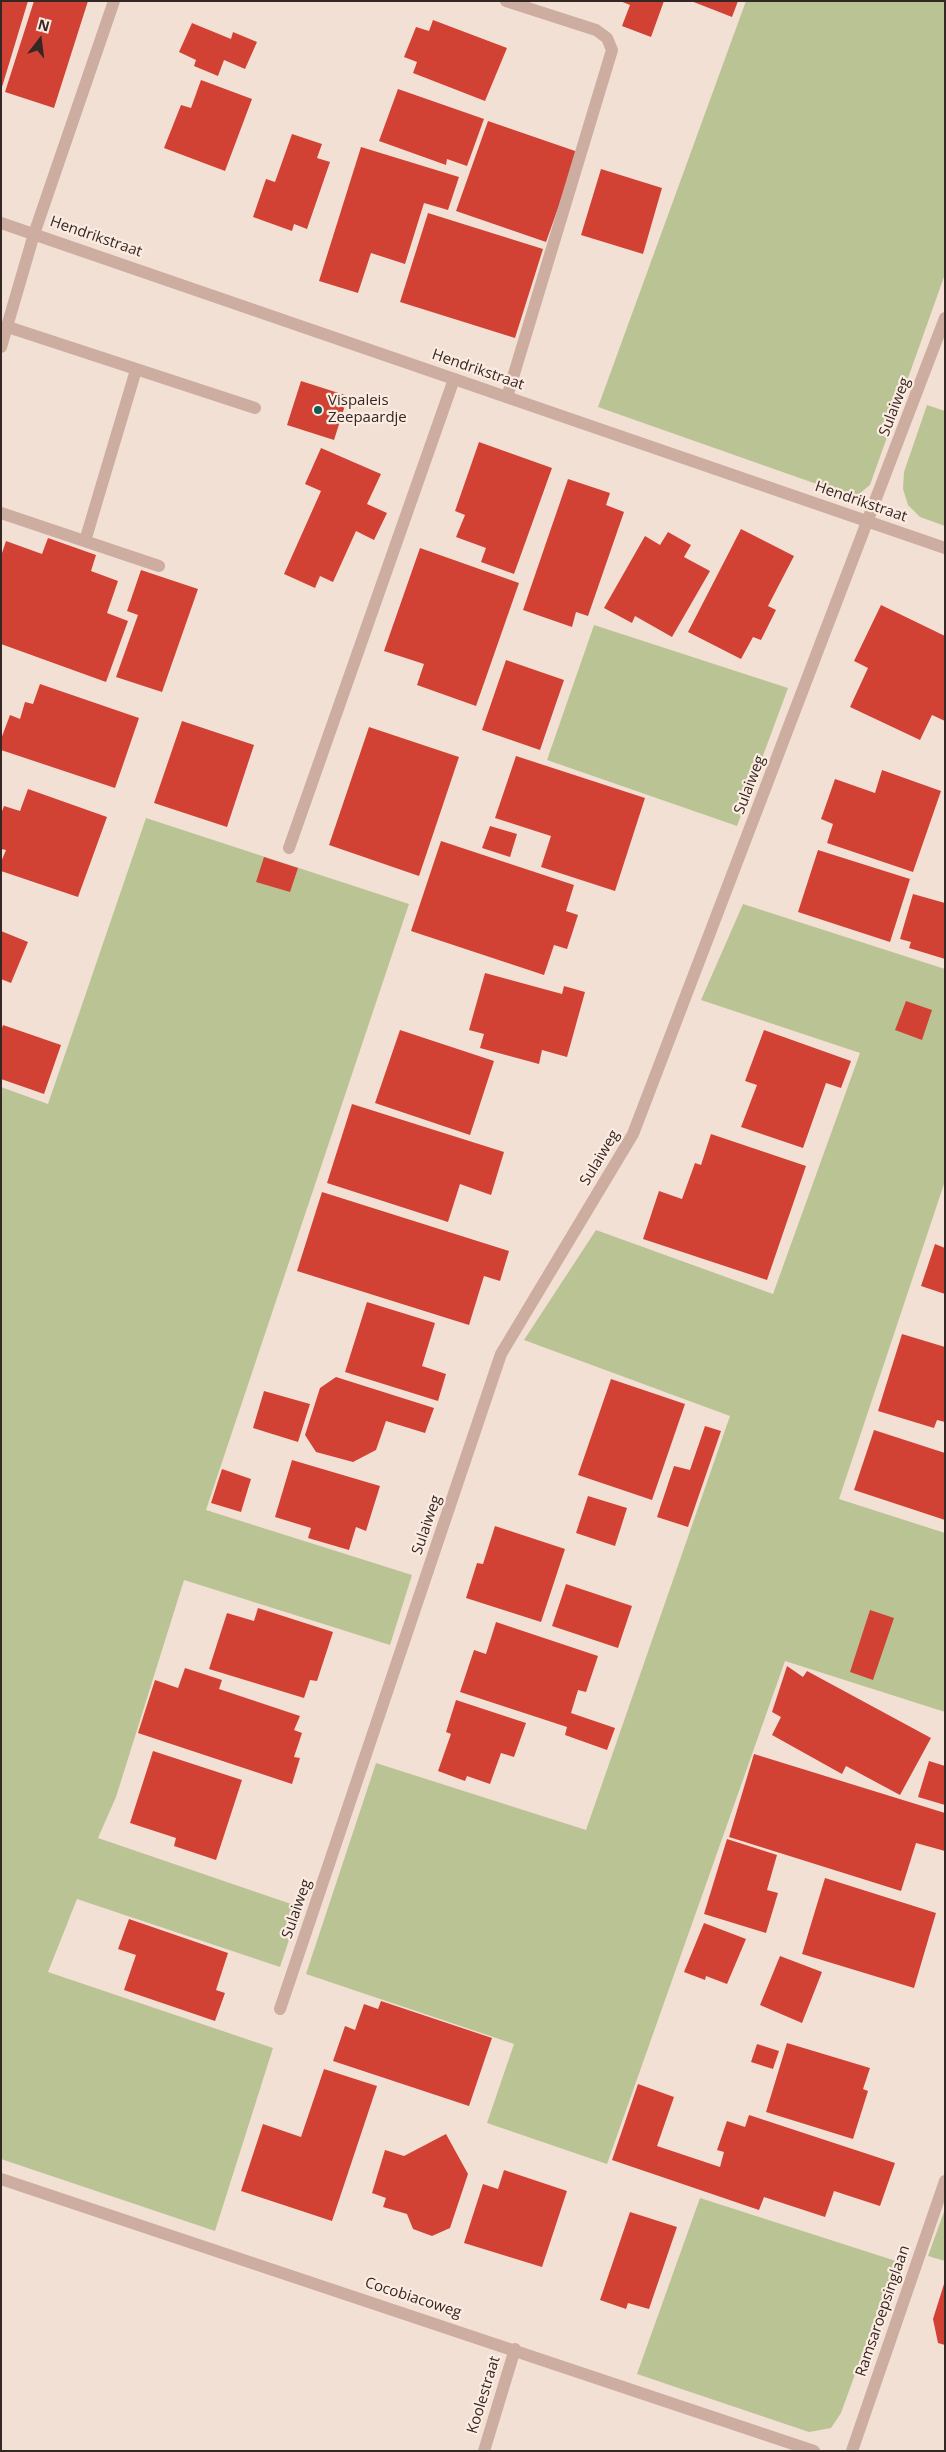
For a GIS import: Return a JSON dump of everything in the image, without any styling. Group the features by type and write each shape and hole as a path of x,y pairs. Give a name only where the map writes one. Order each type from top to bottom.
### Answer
{"street":[{"path":"1,347 34,234 114,1"},
{"path":"506,1 596,30 607,38 612,50 507,397"},
{"name":"Hendrikstraat","path":"1,223 945,548"},
{"name":"Sulaiweg","path":"280,2009 501,1354 633,1134 945,318"},
{"path":"8,327 254,408"},
{"path":"84,541 136,370"},
{"path":"289,848 454,379"},
{"path":"1,513 160,566"},
{"name":"Cocobiacoweg","path":"1,2179 515,2349 814,2451"},
{"name":"Ramsaroepsinglaan","path":"852,2451 945,2181"},
{"name":"Koolestraat","path":"484,2451 515,2349"}],"green space":[{"path":"746,1 945,1 945,274 870,485 859,494 845,494 598,407"},
{"path":"927,405 945,411 945,526 920,517 908,505 903,489 904,472"},
{"path":"594,625 788,688 737,826 547,760"},
{"path":"146,818 409,904 206,1510 412,1575 390,1645 184,1580 116,1797 98,1838 300,1907 280,1967 77,1899 48,1972 273,2048 215,2231 1,2159 1,1087 48,1104"},
{"path":"743,904 945,969 945,1181 839,1499 945,1533 945,1712 785,1661 607,2164 487,2123 514,2044 306,1974 376,1763 586,1830 730,1416 524,1340 596,1230 773,1294 860,1053 701,1000"},
{"path":"700,2198 896,2261 841,2413 831,2428 809,2432 637,2374"},
{"path":"945,2209 945,2261 928,2256"}],"building":[{"path":"1,1 28,1 2,87 1,87"},
{"path":"34,1 88,1 54,108 5,92"},
{"path":"620,1 664,1 651,37 622,26 630,5"},
{"path":"691,1 738,1 732,17"},
{"path":"433,20 507,48 485,101 413,73 417,62 404,57 416,27 429,31"},
{"path":"192,23 231,39 233,32 257,42 245,69 224,60 218,76 194,66 196,60 179,52"},
{"path":"201,80 252,99 225,171 164,148 181,105 191,108"},
{"path":"398,89 484,119 467,166 447,159 446,165 379,141"},
{"path":"488,121 578,152 546,242 456,211"},
{"path":"292,134 322,144 317,158 330,162 307,229 294,224 292,231 253,217 266,179 275,182"},
{"path":"361,147 459,177 448,210 424,203 405,264 371,253 358,293 319,281"},
{"path":"601,169 662,188 643,254 581,235"},
{"path":"428,213 543,249 515,338 400,302"},
{"name":"Vispaleis Zeepaardje","path":"301,381 348,396 334,440 287,425"},
{"path":"479,442 552,468 514,574 481,562 486,548 456,537 465,515 455,511"},
{"path":"321,448 381,474 367,504 387,513 374,540 356,531 333,582 320,576 315,588 284,574 321,491 305,484"},
{"path":"568,479 610,493 606,505 624,512 588,616 576,612 572,627 523,610"},
{"path":"741,529 794,556 768,606 776,610 761,640 753,637 741,659 688,632"},
{"path":"668,532 691,545 684,557 710,571 672,637 635,616 632,623 604,608 645,536 660,545"},
{"path":"48,538 96,555 91,571 118,581 107,613 128,621 106,682 1,644 1,556 6,541 42,554"},
{"path":"420,548 519,583 476,706 417,685 424,664 384,651"},
{"path":"141,570 198,589 162,692 116,677 138,615 127,611"},
{"path":"881,605 945,636 945,721 932,715 920,740 850,707 868,668 854,661"},
{"path":"506,660 564,680 540,750 482,730"},
{"path":"40,684 139,718 115,788 1,750 1,739 10,715 20,719 25,702 33,704"},
{"path":"182,721 254,745 227,827 154,803"},
{"path":"369,727 459,757 419,876 329,845"},
{"path":"516,756 645,798 615,891 541,867 551,836 495,818"},
{"path":"882,770 941,791 913,872 827,843 833,824 821,819 835,779 875,793"},
{"path":"28,789 107,817 78,897 1,871 1,862 6,850 1,849 1,814 4,806 20,811"},
{"path":"490,826 517,834 510,857 482,848"},
{"path":"441,841 574,885 566,911 578,915 567,949 554,945 544,975 411,931"},
{"path":"818,850 910,879 890,942 798,912"},
{"path":"264,857 298,868 290,892 256,882"},
{"path":"913,894 945,903 945,959 909,948 911,942 900,939"},
{"path":"1,931 28,942 11,983 1,979"},
{"path":"485,973 562,994 564,986 585,992 567,1057 542,1050 539,1064 480,1048 484,1034 469,1030"},
{"path":"906,1001 932,1010 922,1040 895,1030"},
{"path":"3,1025 61,1045 44,1094 1,1079 1,1031"},
{"path":"400,1030 494,1061 470,1135 375,1103"},
{"path":"764,1030 851,1061 841,1088 826,1083 803,1148 741,1127 757,1085 745,1081"},
{"path":"352,1104 504,1152 491,1195 460,1184 448,1222 327,1183"},
{"path":"711,1134 806,1166 767,1280 643,1239 659,1191 682,1199 695,1163 701,1165"},
{"path":"322,1192 509,1251 500,1281 484,1276 469,1325 297,1271"},
{"path":"935,1244 945,1248 945,1294 921,1286"},
{"path":"367,1302 435,1323 422,1366 446,1374 438,1401 345,1372"},
{"path":"902,1334 945,1347 945,1422 937,1420 934,1428 878,1411"},
{"path":"336,1377 434,1408 425,1433 386,1421 376,1450 353,1462 316,1452 305,1435 320,1388"},
{"path":"611,1379 685,1404 652,1500 578,1475"},
{"path":"264,1391 310,1404 298,1442 253,1428"},
{"path":"705,1426 721,1431 688,1527 657,1517 674,1466 690,1470"},
{"path":"874,1430 945,1453 945,1520 854,1490"},
{"path":"292,1460 380,1486 366,1531 356,1527 349,1550 308,1538 311,1528 275,1517"},
{"path":"222,1469 251,1479 241,1512 211,1503"},
{"path":"588,1496 627,1508 615,1546 576,1533"},
{"path":"495,1526 565,1549 541,1622 466,1598 477,1563 483,1564"},
{"path":"566,1584 632,1606 618,1648 552,1626"},
{"path":"258,1608 333,1632 317,1681 310,1680 304,1698 209,1669 227,1613 254,1621"},
{"path":"870,1610 894,1618 873,1680 850,1672"},
{"path":"496,1622 598,1656 586,1692 578,1690 571,1713 615,1728 607,1750 565,1735 567,1727 460,1692 474,1650 486,1654"},
{"path":"787,1666 803,1677 807,1671 931,1738 900,1795 846,1766 842,1774 772,1735 781,1717 772,1712"},
{"path":"185,1668 222,1680 219,1689 300,1716 294,1730 302,1733 294,1757 300,1758 292,1784 138,1733 155,1680 178,1688"},
{"path":"456,1700 526,1723 514,1757 501,1753 490,1784 467,1776 465,1781 438,1771 451,1734 446,1732"},
{"path":"153,1751 242,1780 216,1860 174,1846 176,1838 130,1823"},
{"path":"754,1754 945,1813 945,1851 916,1843 901,1891 729,1837"},
{"path":"929,1761 945,1766 945,1805 918,1797"},
{"path":"727,1839 777,1855 767,1890 778,1893 766,1933 704,1914"},
{"path":"825,1878 936,1913 914,1988 802,1954"},
{"path":"129,1919 228,1953 216,1990 225,1993 215,2021 124,1990 136,1955 118,1949"},
{"path":"704,1923 746,1939 727,1984 706,1976 705,1980 684,1972"},
{"path":"780,1956 822,1972 802,2023 760,2005"},
{"path":"381,2001 492,2038 469,2106 333,2061 345,2026 355,2030 364,2004 378,2009"},
{"path":"787,2043 870,2068 863,2089 868,2091 853,2139 766,2112"},
{"path":"757,2044 779,2051 773,2069 751,2062"},
{"path":"324,2069 377,2086 332,2221 241,2191 263,2124 301,2137"},
{"path":"638,2084 674,2097 657,2146 720,2167 724,2152 717,2150 727,2121 745,2127 749,2115 895,2163 880,2206 834,2191 825,2217 764,2197 759,2210 612,2160"},
{"path":"446,2134 468,2174 450,2228 432,2236 413,2229 407,2214 383,2207 386,2198 372,2193 385,2150 404,2156"},
{"path":"504,2170 567,2191 542,2267 464,2243 483,2184 498,2189"},
{"path":"630,2212 677,2227 649,2309 628,2303 626,2309 600,2300"},
{"path":"944,2284 945,2345 938,2343 933,2319"}],"place":[{"name":"Vispaleis Zeepaardje","path":"318,410"}]}
